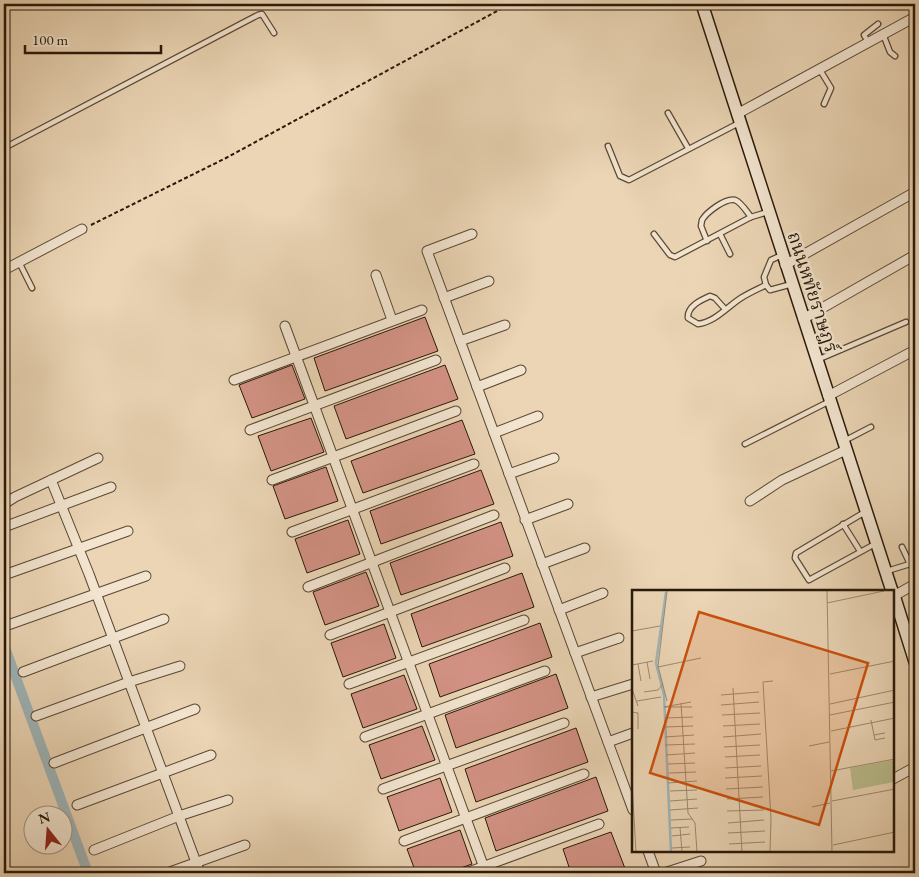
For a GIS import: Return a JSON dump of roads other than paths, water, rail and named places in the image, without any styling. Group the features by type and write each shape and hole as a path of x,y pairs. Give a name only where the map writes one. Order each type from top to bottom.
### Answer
{"main road":[{"name":"ถนนหทัยราษฎร์","path":"702,4 892,590"},
{"name":"ถนนหทัยราษฎร์","path":"894,596 915,662"}],"street":[{"path":"738,118 819,68 915,17"},
{"path":"784,260 915,192"},
{"path":"4,270 82,229"},
{"path":"472,234 427,252 591,697 608,742 628,786 632,805"},
{"path":"803,319 915,256"},
{"path":"376,275 392,320"},
{"path":"444,298 489,281"},
{"path":"234,380 422,310"},
{"path":"460,341 505,324"},
{"path":"285,326 485,870"},
{"path":"829,399 915,350"},
{"path":"250,430 436,360"},
{"path":"477,386 521,370"},
{"path":"272,480 456,411"},
{"path":"494,433 538,416"},
{"path":"750,501 782,480 845,446"},
{"path":"4,504 98,458"},
{"path":"509,474 554,458"},
{"path":"292,532 474,464"},
{"path":"51,480 79,548 200,873"},
{"path":"4,527 111,487"},
{"path":"526,520 568,504"},
{"path":"308,587 494,516"},
{"path":"4,575 128,531"},
{"path":"542,564 585,548"},
{"path":"330,635 505,568"},
{"path":"8,625 146,576"},
{"path":"894,593 915,584"},
{"path":"559,610 603,593"},
{"path":"23,672 164,619"},
{"path":"349,684 524,620"},
{"path":"575,653 620,638"},
{"path":"36,716 129,682 180,666"},
{"path":"365,737 545,672"},
{"path":"591,697 632,684"},
{"path":"54,763 195,709"},
{"path":"383,789 564,723"},
{"path":"608,742 632,733"},
{"path":"78,804 210,756"},
{"path":"894,778 915,767"},
{"path":"404,841 584,774"},
{"path":"94,850 179,816 228,800"},
{"path":"466,873 485,870 599,824"},
{"path":"167,873 245,845"},
{"path":"648,852 656,873"},
{"path":"664,873 701,861"}],"lane":[{"path":"914,4 915,8"},
{"path":"4,148 258,14 262,14 274,33"},
{"path":"868,42 864,35 865,32 878,24"},
{"path":"883,34 890,52 895,56"},
{"path":"819,68 831,88 824,104"},
{"path":"668,113 688,148"},
{"path":"608,146 620,176 629,180 738,118"},
{"path":"707,241 701,226 702,220 725,202 734,200 739,202 751,218"},
{"path":"654,234 670,255 675,257 751,218 768,212"},
{"path":"720,234 730,254"},
{"path":"784,260 771,260 764,277 766,285 770,290 792,284"},
{"path":"19,262 32,288"},
{"path":"725,309 715,298 710,296 691,307 688,318 698,324 705,323 766,285"},
{"path":"816,360 906,322"},
{"path":"745,444 829,399"},
{"path":"845,446 871,428"},
{"path":"866,511 795,555 807,578 812,580 877,543"},
{"path":"844,524 860,551"},
{"path":"902,547 910,564 915,569"},
{"path":"886,571 910,564"}],"waterway":[{"path":"4,645 88,873"}]}
